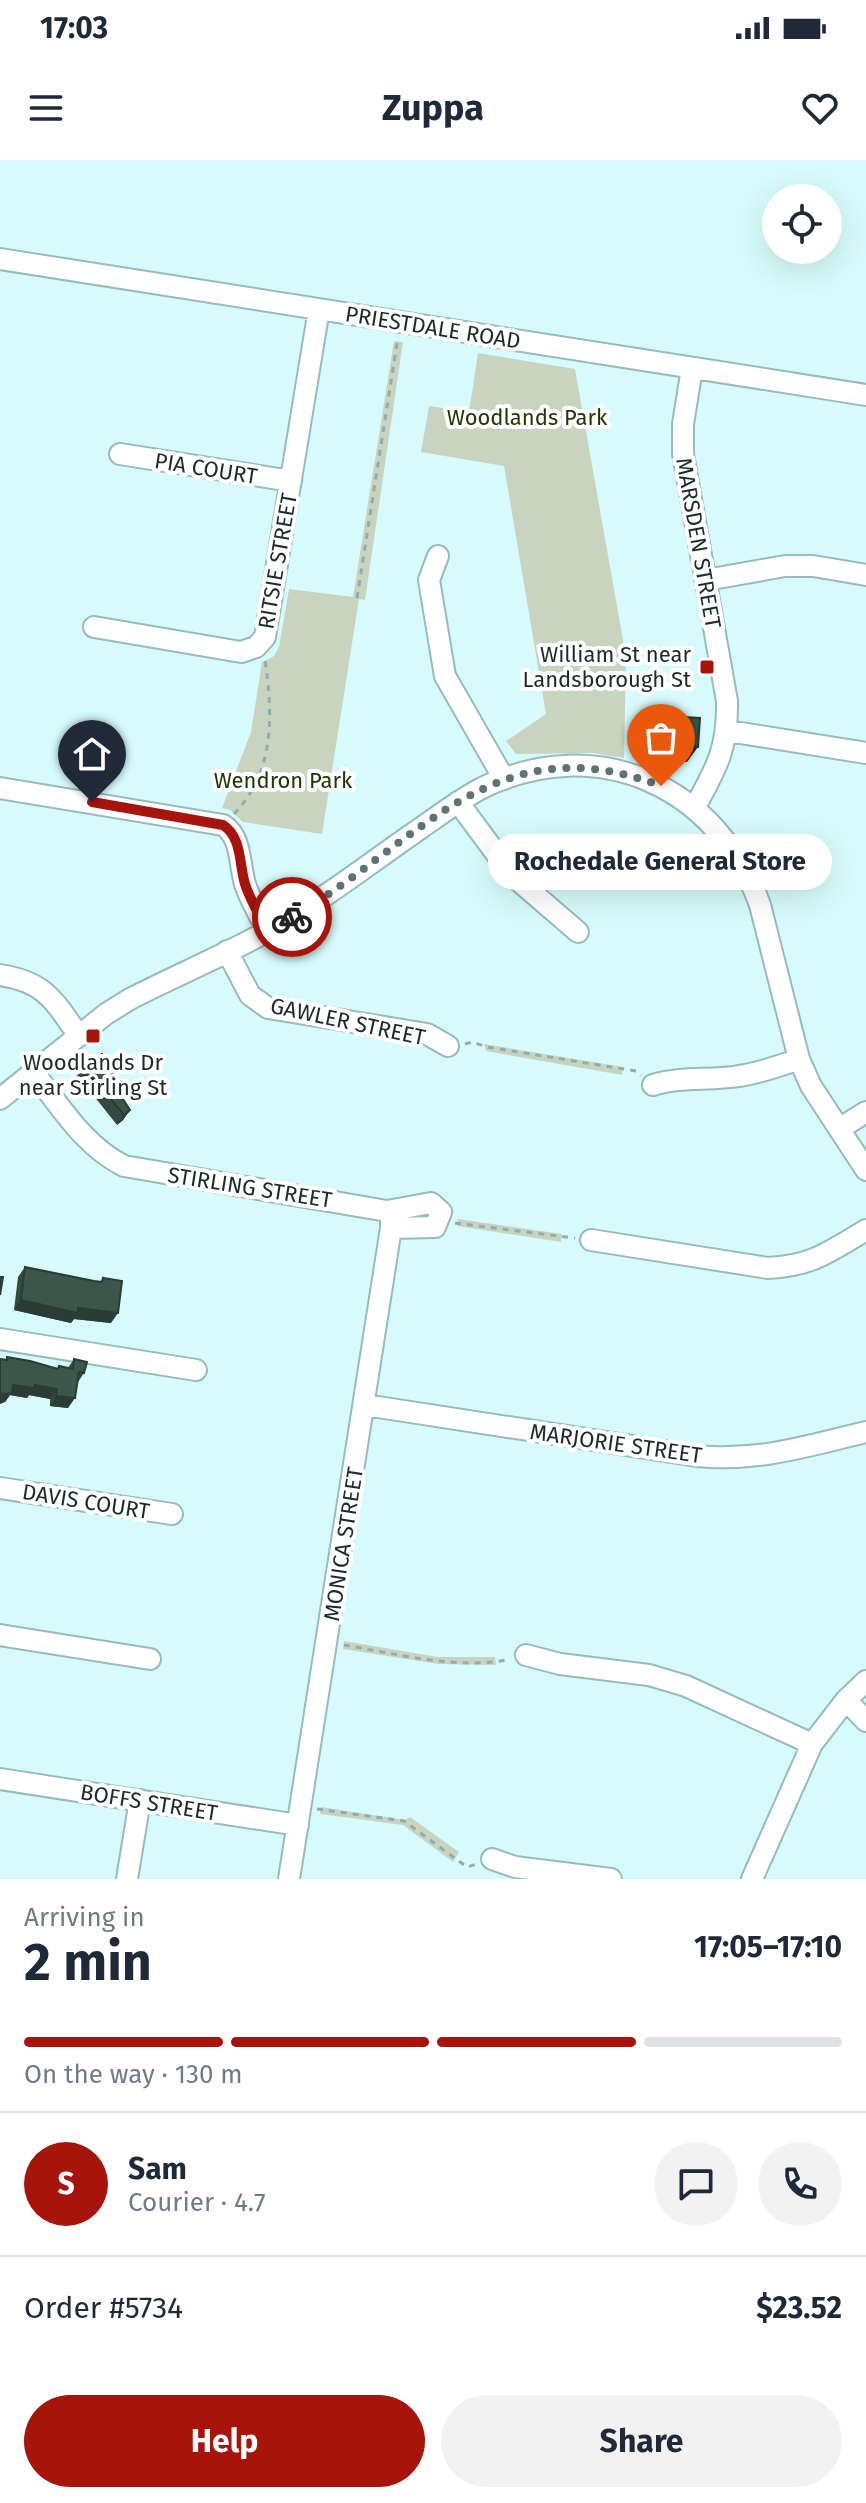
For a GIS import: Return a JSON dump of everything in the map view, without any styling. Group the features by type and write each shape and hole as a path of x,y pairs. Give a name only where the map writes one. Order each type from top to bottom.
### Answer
{"street":[{"name":"PRIESTDALE ROAD","path":"0,259 866,395"},
{"name":"RITSIE STREET","path":"94,627 241,652 257,646 265,637 319,309"},
{"name":"MARSDEN STREET","path":"692,368 683,424 683,454 727,701 728,731 723,753 695,807"},
{"name":"PIA COURT","path":"120,454 291,481"},
{"path":"438,556 429,580 445,676 504,779"},
{"path":"706,580 785,566 813,566 866,575"},
{"path":"728,731 866,753"},
{"path":"0,1099 130,999 298,913 458,802 504,779 566,766 595,768 630,774 661,786 695,807 720,832 753,885 799,1059 811,1086 866,1170"},
{"path":"0,788 223,825 230,829 236,840 245,883 267,931"},
{"path":"458,802 512,875 578,932"},
{"name":"GAWLER STREET","path":"227,951 250,995 268,1008 427,1034 448,1046"},
{"path":"0,975 31,983 48,993 79,1036"},
{"path":"653,1085 671,1079 737,1077 763,1072 799,1059"},
{"name":"STIRLING STREET","path":"34,1073 88,1142 103,1156 124,1166 389,1219 435,1227 440,1221"},
{"path":"839,1129 866,1112"},
{"name":"MONICA STREET","path":"289,1879 365,1405 389,1219"},
{"path":"591,1240 768,1268 796,1267 814,1261 866,1230"},
{"path":"0,1339 196,1370"},
{"name":"MARJORIE STREET","path":"365,1405 732,1459 765,1456 866,1432"},
{"name":"DAVIS COURT","path":"0,1488 172,1514"},
{"path":"0,1635 150,1659"},
{"path":"526,1655 560,1664 649,1675 686,1686 812,1744"},
{"path":"752,1879 812,1744 846,1700 866,1681"},
{"path":"846,1700 866,1721"},
{"name":"BOFFS STREET","path":"0,1779 140,1800 299,1816"},
{"path":"127,1879 140,1800"},
{"path":"492,1859 515,1867 611,1879"}],"path":[{"path":"357,598 401,321"},
{"path":"223,825 245,802 257,783 268,745 270,703 265,660 257,646"},
{"path":"448,1046 472,1042 636,1071 653,1085"},
{"path":"440,1221 591,1240"},
{"path":"327,1642 437,1661 499,1662 526,1655"},
{"path":"299,1816 404,1821 467,1867 492,1859"}],"green space":[{"name":"Wendron Park","path":"394,341 403,342 365,600 359,599 322,834 243,822 230,810 222,808 251,732 262,662 274,656 279,647 289,589 353,597"},
{"name":"Woodlands Park","path":"478,353 575,369 626,657 624,758 593,753 516,754 506,741 546,714 504,466 421,452 429,406 469,412"},
{"path":"484,1044 623,1067 622,1075 486,1051"},
{"path":"458,1219 562,1234 561,1242 457,1226"},
{"path":"344,1641 438,1657 495,1657 496,1665 438,1664 343,1649"},
{"path":"321,1807 405,1820 410,1817 459,1852 453,1862 403,1825 320,1814"}],"building":[{"path":"666,716 700,718 698,747 664,744"},
{"path":"102,1054 115,1074 112,1077 118,1085 115,1087 130,1110 124,1115 101,1087 97,1089 81,1070"},
{"path":"25,1267 94,1281 102,1282 103,1278 122,1281 118,1313 78,1308 78,1313 21,1300"},
{"path":"7,1357 58,1369 59,1366 73,1369 74,1359 87,1362 84,1373 79,1372 75,1398 56,1396 57,1389 35,1385 34,1388 13,1385 12,1393 5,1394 0,1393 0,1359 7,1360"}],"way so far":[{"path":"292,917 469,795 504,779 566,766 630,774 661,786"}],"place":[{"name":"William St near Landsborough St","path":"707,667"},
{"name":"Rochedale General Store","path":"661,786"},
{"name":"Woodlands Dr near Stirling St","path":"93,1036"}],"route":[{"path":"92,802 214,821 230,829 236,840 245,883 267,931 292,917"}]}
